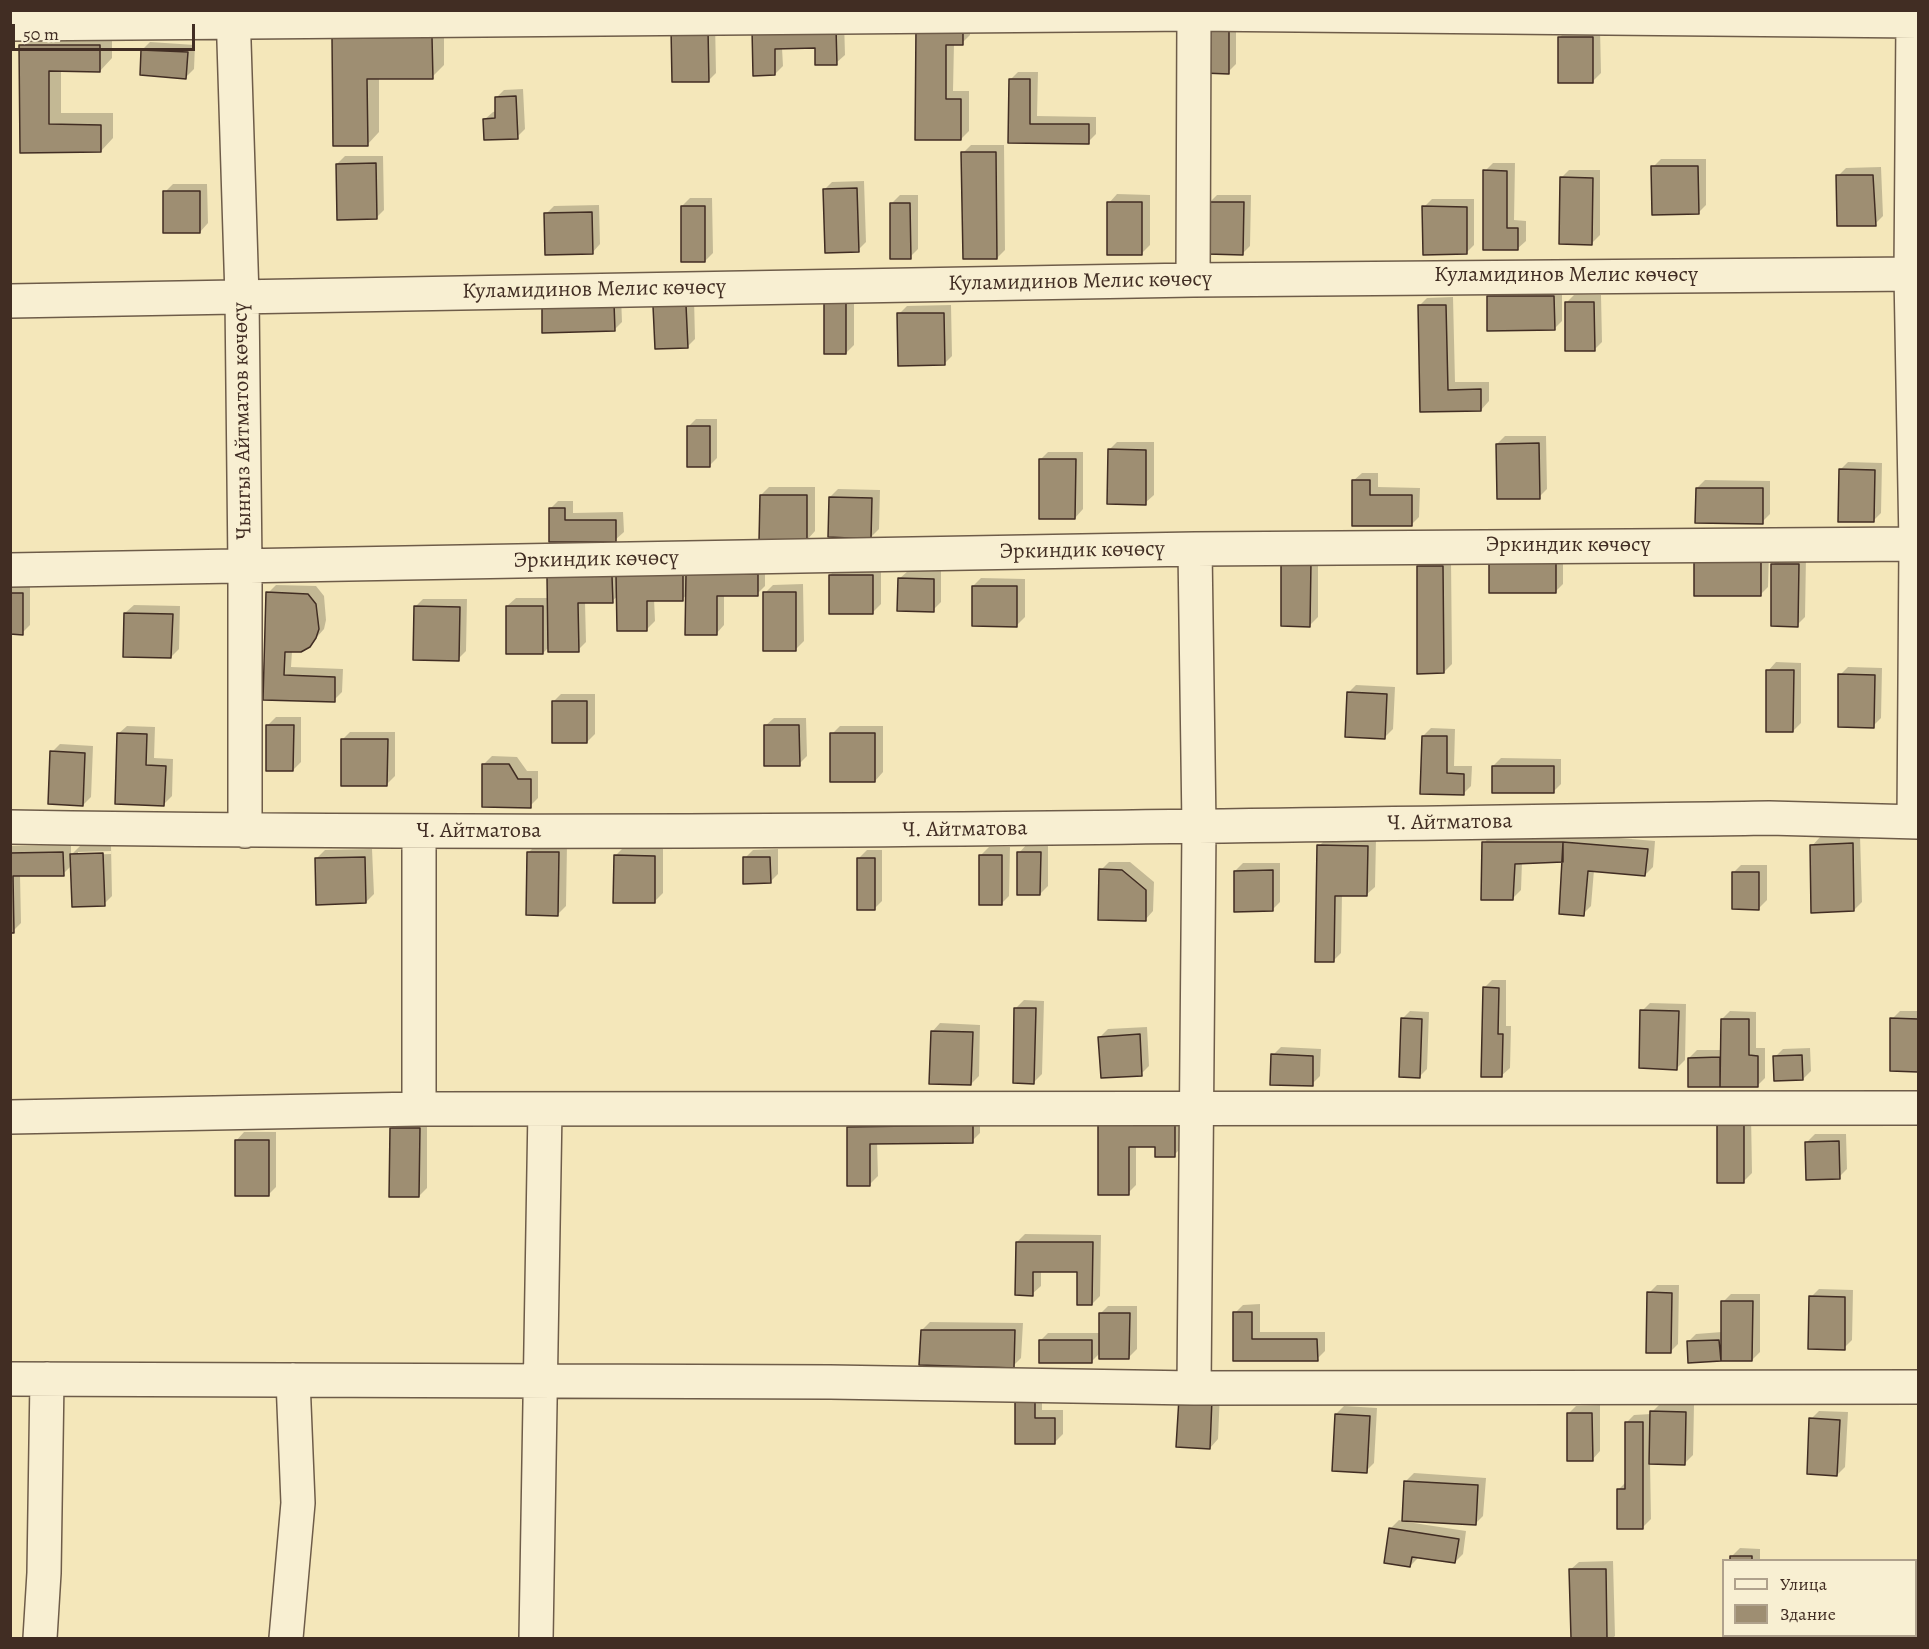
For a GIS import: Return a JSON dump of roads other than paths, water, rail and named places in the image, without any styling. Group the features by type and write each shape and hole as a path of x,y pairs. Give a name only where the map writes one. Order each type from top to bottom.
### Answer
{"street":[{"path":"1193,280 1194,14"},
{"path":"10,24 233,16 1194,14 1916,21 1916,822"},
{"name":"Чынгыз Айтматов көчөсү","path":"233,16 242,297 245,831"},
{"name":"Куламидинов Мелис көчөсү","path":"10,301 1193,280 1915,274"},
{"name":"Эркиндик көчөсү","path":"10,570 1195,549 1917,544"},
{"path":"1194,1388 1199,827 1195,549"},
{"name":"Ч. Айтматова","path":"10,827 419,832 853,831 1769,818 1916,822"},
{"path":"418,1109 419,832"},
{"path":"10,1117 418,1109 1918,1108"},
{"path":"536,1638 545,1109"},
{"path":"10,1379 830,1382 1194,1388 1918,1387"},
{"path":"40,1638 44,1573 47,1379"},
{"path":"286,1638 298,1503 292,1380"}]}
